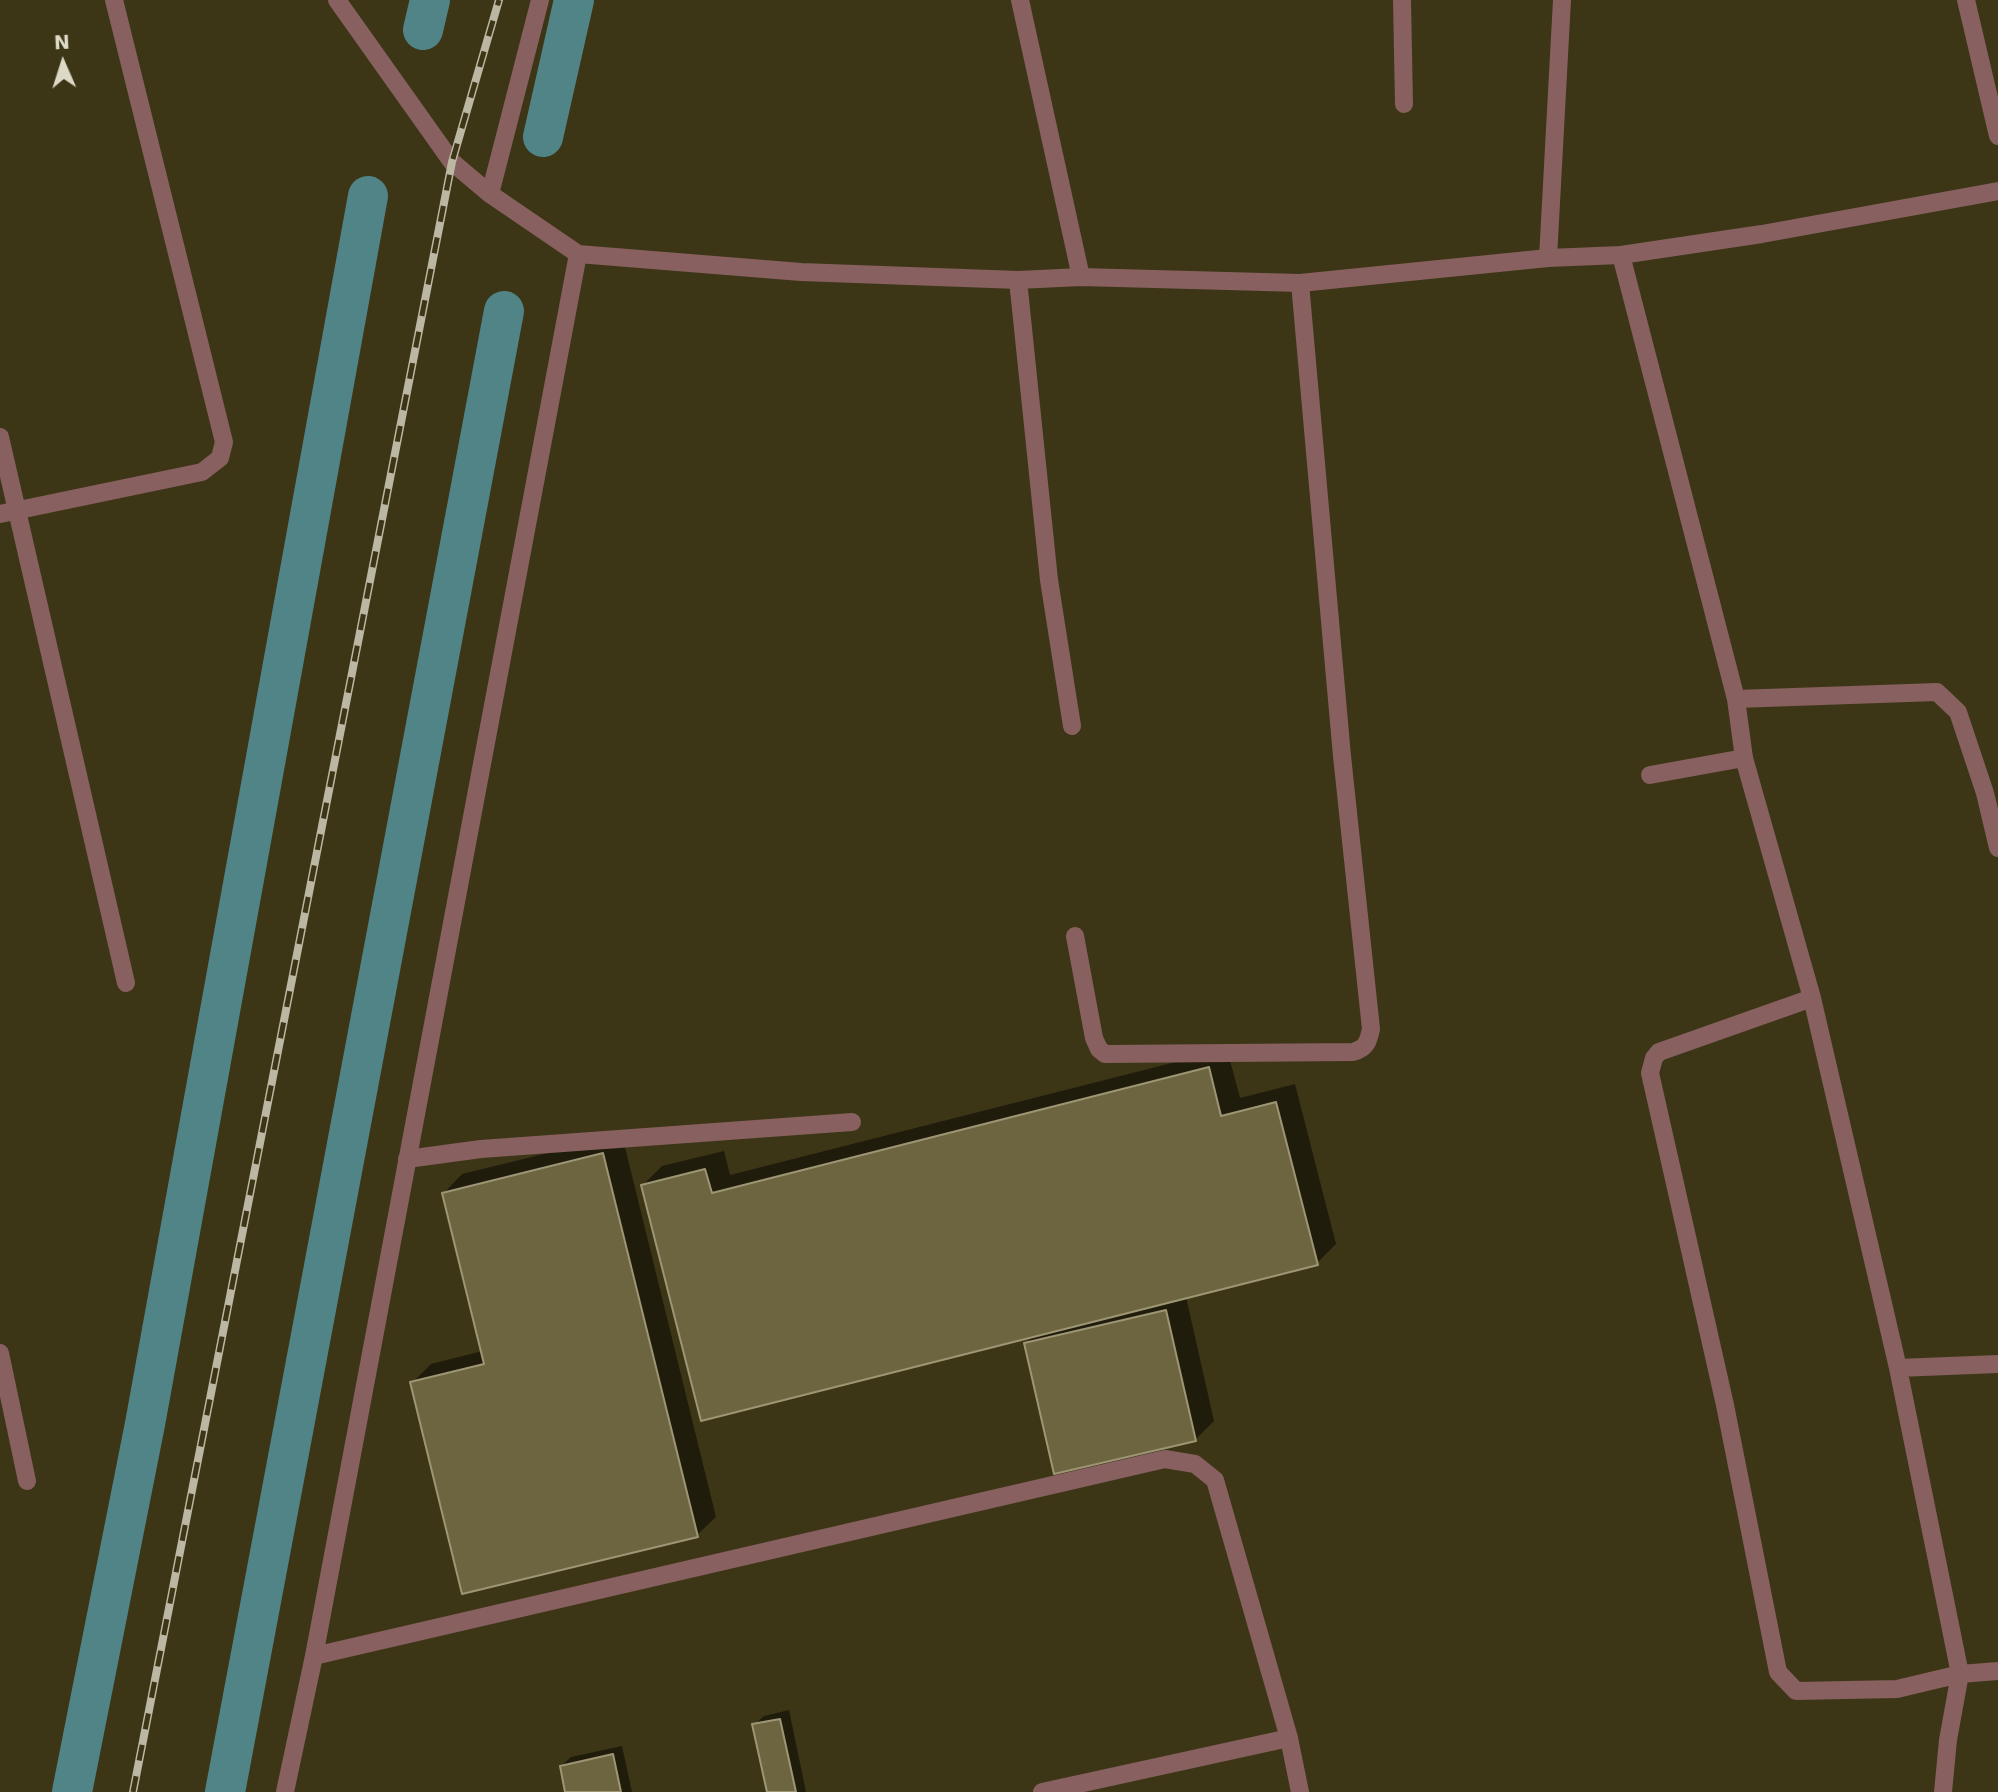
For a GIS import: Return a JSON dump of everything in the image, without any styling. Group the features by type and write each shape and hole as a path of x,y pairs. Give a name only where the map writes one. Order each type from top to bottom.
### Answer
{"street":[{"path":"9,512 202,472 220,458 224,442 114,0"},
{"path":"337,0 452,162 490,194 578,254 801,272 1018,280 1081,277 1300,283 1548,258 1621,254 1762,234 1998,191"},
{"path":"490,194 540,0"},
{"path":"1020,0 1081,277"},
{"path":"1402,0 1405,104"},
{"path":"1548,258 1562,0"},
{"path":"1966,0 1998,136"},
{"path":"285,1792 314,1656 578,254"},
{"path":"1621,254 1735,699 1744,758 1812,998 1898,1368 1960,1674 1948,1740 1943,1792"},
{"path":"1018,280 1049,580 1072,726"},
{"path":"1075,936 1094,1038 1099,1049 1105,1054 1353,1052 1363,1049 1368,1042 1371,1030 1342,756 1300,283"},
{"path":"0,437 9,512 126,984"},
{"path":"1735,699 1937,692 1958,712 1992,792 1998,848"},
{"path":"1650,775 1744,758"},
{"path":"1812,998 1659,1052 1654,1058 1650,1073 1725,1405 1778,1672 1796,1691 1896,1689 1960,1674 1998,1671"},
{"path":"407,1159 481,1149 852,1122"},
{"path":"0,1353 27,1481"},
{"path":"1898,1368 1998,1364"},
{"path":"314,1656 1165,1459 1195,1464 1215,1480 1289,1738 1300,1792"},
{"path":"1042,1792 1289,1738"}],"building":[{"path":"1209,1067 1221,1116 1276,1102 1318,1265 701,1421 641,1185 705,1169 712,1193"},
{"path":"603,1153 698,1537 462,1594 410,1382 484,1364 442,1193"},
{"path":"1166,1310 1196,1441 1054,1474 1024,1343"},
{"path":"780,1719 796,1792 767,1792 752,1724"},
{"path":"613,1754 621,1792 565,1792 560,1766"}],"waterway":[{"path":"423,30 430,0"},
{"path":"543,137 574,0"},
{"path":"72,1792 145,1424 368,196"},
{"path":"225,1792 504,311"}],"railway":[{"path":"133,1792 452,162 499,0"}]}
